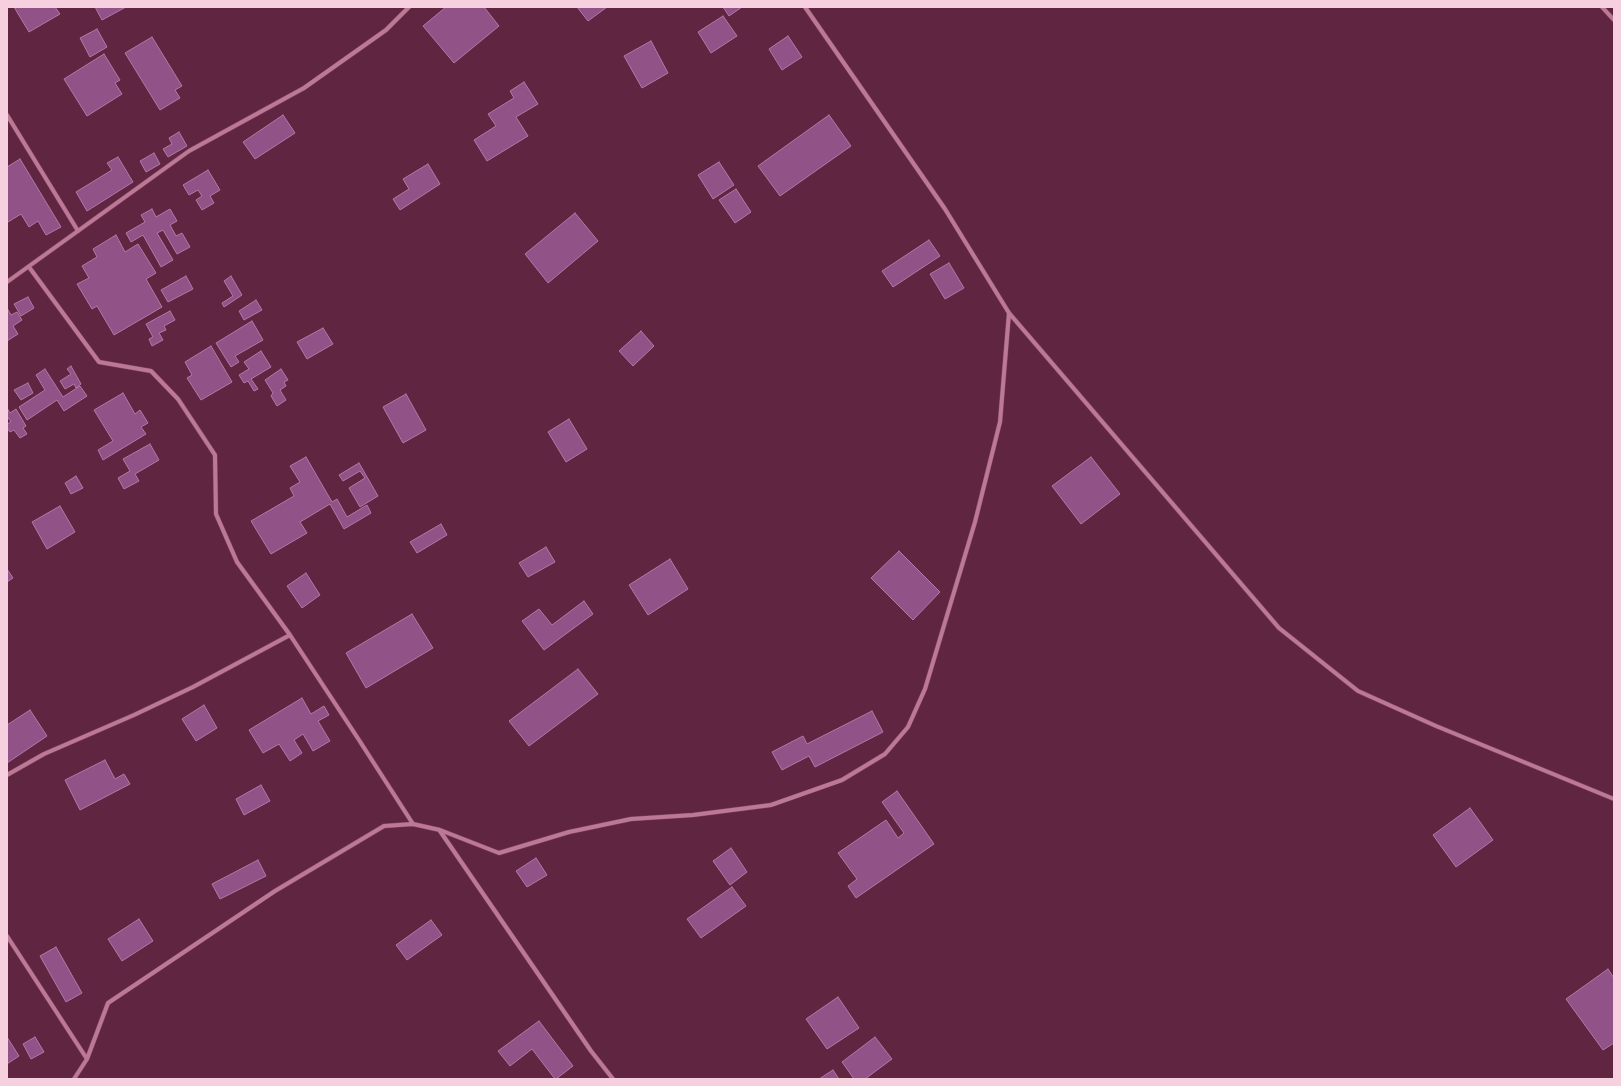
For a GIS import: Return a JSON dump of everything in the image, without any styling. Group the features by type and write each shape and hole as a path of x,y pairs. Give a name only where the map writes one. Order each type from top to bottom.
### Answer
{"street":[{"path":"7,282 189,150 304,88 386,30 409,7"},
{"path":"805,7 945,209 1009,313 1279,628 1358,691 1436,726 1614,799"},
{"path":"1602,7 1614,20"},
{"path":"7,115 78,231"},
{"path":"29,267 99,362 151,371 178,399 215,455 216,514 237,562 290,635 413,824"},
{"path":"74,1079 87,1059 108,1003 275,890 384,826 413,824 440,830 499,852 569,832 631,819 694,815 771,805 842,780 886,754 908,727 925,689 975,522 1000,422 1009,313"},
{"path":"7,775 44,754 134,715 193,687 290,635"},
{"path":"440,830 591,1051 613,1079"},
{"path":"7,936 87,1059"}],"building":[{"path":"14,7 55,7 60,14 29,32"},
{"path":"95,7 126,7 102,20"},
{"path":"446,7 484,7 499,26 454,63 423,26"},
{"path":"577,7 607,7 588,21"},
{"path":"723,7 742,7 729,16"},
{"path":"723,16 737,36 711,53 698,32"},
{"path":"97,29 107,47 90,57 80,38"},
{"path":"788,36 802,57 782,70 769,49"},
{"path":"152,37 182,86 175,90 180,98 160,110 125,53"},
{"path":"651,41 668,73 642,88 624,56"},
{"path":"104,54 120,80 115,83 122,94 87,116 64,79"},
{"path":"524,82 538,104 516,117 528,136 487,161 474,140 496,126 488,114 514,98 510,91"},
{"path":"283,115 295,133 255,159 243,142"},
{"path":"829,115 851,146 780,196 758,166"},
{"path":"179,132 187,146 168,157 163,149 172,144 169,138"},
{"path":"154,153 160,164 146,172 140,161"},
{"path":"118,157 133,182 87,211 76,192 112,170 107,163"},
{"path":"20,159 61,227 46,235 38,221 29,227 21,214 8,222 7,220 7,167"},
{"path":"719,162 734,185 713,199 698,175"},
{"path":"428,164 440,184 400,210 393,199 409,189 403,179"},
{"path":"208,170 220,190 210,196 214,203 202,210 196,200 202,196 198,190 189,195 183,185"},
{"path":"736,189 751,212 735,223 719,200"},
{"path":"152,209 156,217 170,209 177,221 170,225 176,236 182,233 190,247 177,254 163,230 157,233 173,260 161,267 143,235 131,242 126,233 145,222 141,215"},
{"path":"575,213 598,241 548,283 525,254"},
{"path":"116,235 125,252 138,244 156,273 146,279 162,307 114,335 97,306 92,309 77,284 89,278 82,266 97,257 93,249"},
{"path":"929,240 940,256 893,287 882,271"},
{"path":"949,263 964,288 945,299 930,274"},
{"path":"186,276 193,289 168,302 161,290"},
{"path":"231,276 242,295 224,307 222,303 233,296 224,281"},
{"path":"28,297 34,308 21,316 14,304"},
{"path":"256,300 262,310 244,320 239,311"},
{"path":"7,308 11,315 17,312 22,320 13,326 18,334 7,341"},
{"path":"170,311 175,320 164,326 166,330 159,333 163,340 152,346 149,339 153,337 146,324"},
{"path":"252,321 263,340 235,356 239,362 231,367 216,343"},
{"path":"323,328 333,344 307,359 297,342"},
{"path":"641,331 654,346 633,366 619,351"},
{"path":"211,346 232,382 201,400 187,378 192,375 185,362"},
{"path":"261,351 271,367 251,379 258,389 254,391 248,381 244,383 239,375 249,369 244,362"},
{"path":"71,366 81,384 76,388 74,384 65,389 60,381 71,374 67,369"},
{"path":"45,369 63,397 80,386 87,396 64,411 57,400 27,420 19,407 45,390 36,375"},
{"path":"281,369 288,380 284,382 286,386 280,390 286,400 277,406 271,396 273,393 265,380"},
{"path":"28,383 33,393 21,400 14,390"},
{"path":"123,393 135,414 140,410 148,423 141,427 146,434 103,460 98,450 113,441 94,410"},
{"path":"406,394 426,430 403,443 383,407"},
{"path":"7,408 10,413 16,409 26,426 23,428 27,434 20,438 14,430 10,432 7,428 7,424 11,422 7,416"},
{"path":"569,419 587,449 566,462 548,432"},
{"path":"150,444 159,460 135,474 139,481 124,489 118,478 130,471 123,459"},
{"path":"306,457 332,502 337,499 347,517 367,505 371,513 344,529 330,504 300,522 307,533 271,554 251,521 294,496 290,488 300,482 290,466"},
{"path":"1091,457 1120,494 1081,524 1052,486"},
{"path":"359,463 378,496 360,507 349,488 365,478 360,471 343,481 339,475"},
{"path":"76,476 83,488 71,494 65,483"},
{"path":"60,506 75,532 47,549 32,522"},
{"path":"441,524 447,535 417,553 410,542"},
{"path":"546,547 555,562 528,577 519,563"},
{"path":"899,551 940,592 913,620 871,578"},
{"path":"670,559 688,589 648,615 629,585"},
{"path":"7,569 13,578 7,582"},
{"path":"306,573 320,595 302,608 287,586"},
{"path":"584,601 593,614 544,650 522,621 539,609 552,625"},
{"path":"412,614 433,648 366,688 346,653"},
{"path":"578,669 598,694 529,746 509,721"},
{"path":"302,698 311,714 324,706 329,715 318,721 330,741 313,751 303,734 294,740 302,753 290,761 279,744 263,753 249,730"},
{"path":"204,705 217,728 196,741 182,719"},
{"path":"30,710 47,736 7,763 7,725"},
{"path":"872,711 883,732 815,767 809,756 782,770 772,752 803,736 807,744"},
{"path":"105,760 115,779 124,774 130,784 80,810 65,780"},
{"path":"261,785 270,801 244,815 236,799"},
{"path":"897,791 934,844 856,898 848,886 857,879 838,853 886,820 898,838 904,833 882,802"},
{"path":"1470,808 1493,840 1456,867 1433,835"},
{"path":"731,848 747,872 730,885 713,861"},
{"path":"536,858 547,875 527,887 516,871"},
{"path":"258,860 266,876 220,899 212,884"},
{"path":"732,887 746,906 701,938 687,919"},
{"path":"139,919 153,941 122,961 108,939"},
{"path":"431,920 442,935 407,960 396,945"},
{"path":"56,947 82,993 66,1002 40,956"},
{"path":"1608,969 1614,978 1614,1043 1603,1050 1566,999"},
{"path":"838,997 859,1028 827,1049 806,1019"},
{"path":"539,1021 573,1066 556,1079 532,1049 510,1066 498,1051"},
{"path":"7,1037 19,1056 7,1064"},
{"path":"35,1037 44,1052 31,1059 23,1044"},
{"path":"875,1037 892,1059 865,1079 854,1079 842,1062"},
{"path":"833,1070 839,1079 819,1079"}]}
